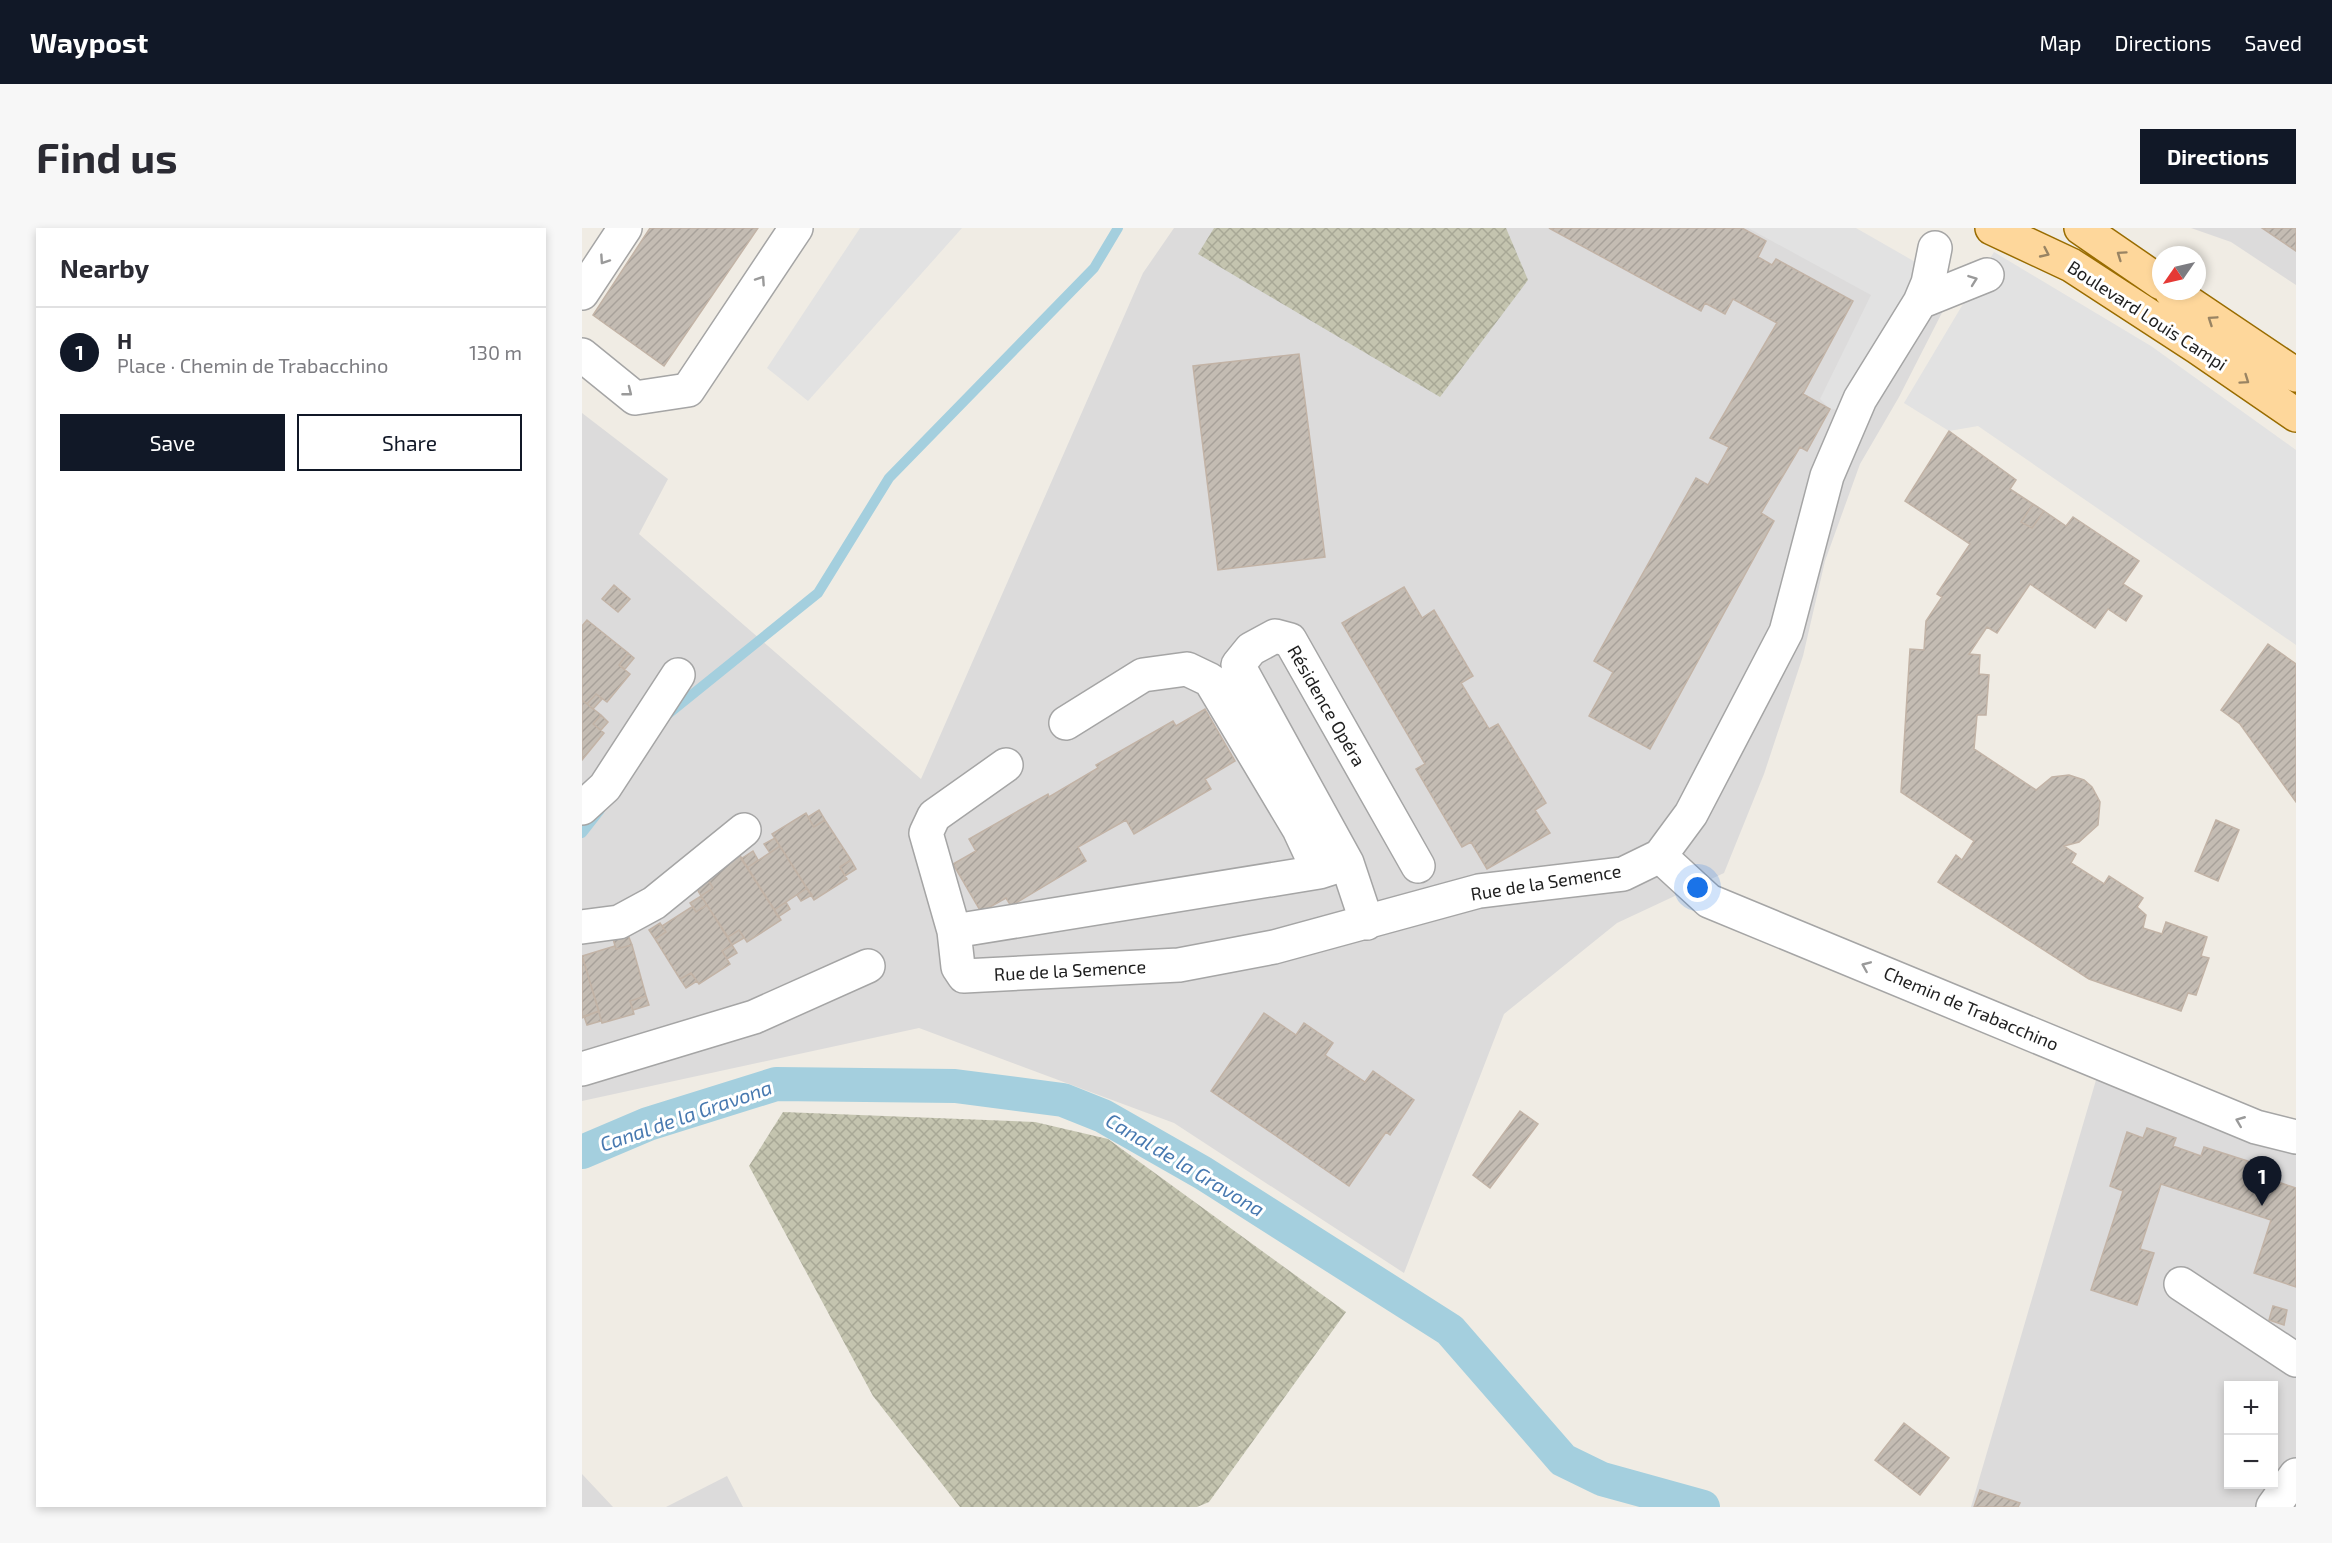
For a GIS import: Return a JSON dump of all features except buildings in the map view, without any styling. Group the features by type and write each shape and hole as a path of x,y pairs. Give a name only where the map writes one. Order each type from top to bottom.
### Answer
{"main road":[{"name":"Boulevard Louis Campi","path":"1992,228 2071,265 2296,415"},
{"name":"Boulevard Louis Campi","path":"2081,228 2152,277"},
{"name":"Boulevard Louis Campi","path":"2184,300 2296,375"}],"street":[{"path":"582,293 625,228"},
{"path":"582,355 635,398 688,390 796,228"},
{"name":"Rue de la Semence","path":"954,931 958,967 964,976 1179,965 1274,947 1479,891 1623,874 1660,856 1691,814 1786,632 1827,476 1860,399 1920,302 1928,283 1935,248"},
{"path":"1920,302 1987,275"},
{"name":"Résidence Opéra","path":"1367,923 1333,868 1238,664 1251,649 1275,636 1290,640 1418,866"},
{"name":"Résidence Opéra","path":"1066,723 1143,675 1187,669 1210,680 1299,829 1333,868"},
{"path":"582,808 605,787 678,675"},
{"path":"1006,765 934,816 926,833 954,931 1333,868"},
{"path":"582,927 619,922 654,903 744,830"},
{"name":"Chemin de Trabacchino","path":"1660,856 1709,901 2256,1127 2296,1137"},
{"path":"582,1069 754,1017 868,966"},
{"path":"2181,1284 2296,1360"},
{"path":"2273,1507 2296,1475"}],"shaded area":[{"path":"860,228 962,228 808,401 767,368"},
{"path":"1174,228 1835,228 1950,297 1899,397 1860,464 1825,561 1803,656 1764,774 1724,873 1617,923 1504,1014 1404,1273 1174,1123 919,1028 582,1101 582,413 668,479 639,534 921,779 1143,273"},
{"path":"1214,228 1506,228 1528,280 1440,397 1198,254"},
{"path":"1748,228 1856,228 1924,267 1850,411 1830,409 1820,399 1871,295"},
{"path":"2191,228 2296,228 2296,285 2231,242"},
{"path":"1994,252 2151,346 2296,450 2296,645 1978,426 1949,431 1904,403"},
{"path":"2101,1063 2296,1138 2296,1507 1971,1507"},
{"path":"783,1112 1035,1122 1108,1139 1346,1312 1209,1502 1197,1507 960,1507 873,1396 749,1166"},
{"path":"582,1474 613,1507 582,1507"},
{"path":"727,1476 743,1507 666,1507"}],"waterway":[{"path":"668,714 818,593 889,478 1094,268 1118,228"},
{"path":"582,833 600,810"},
{"name":"Canal de la Gravona","path":"582,1152 648,1124 776,1084 955,1086 1063,1100 1103,1116 1203,1173 1450,1330 1563,1460 1602,1479 1703,1507"}],"place":[{"name":"H","path":"2262,1206"}]}
